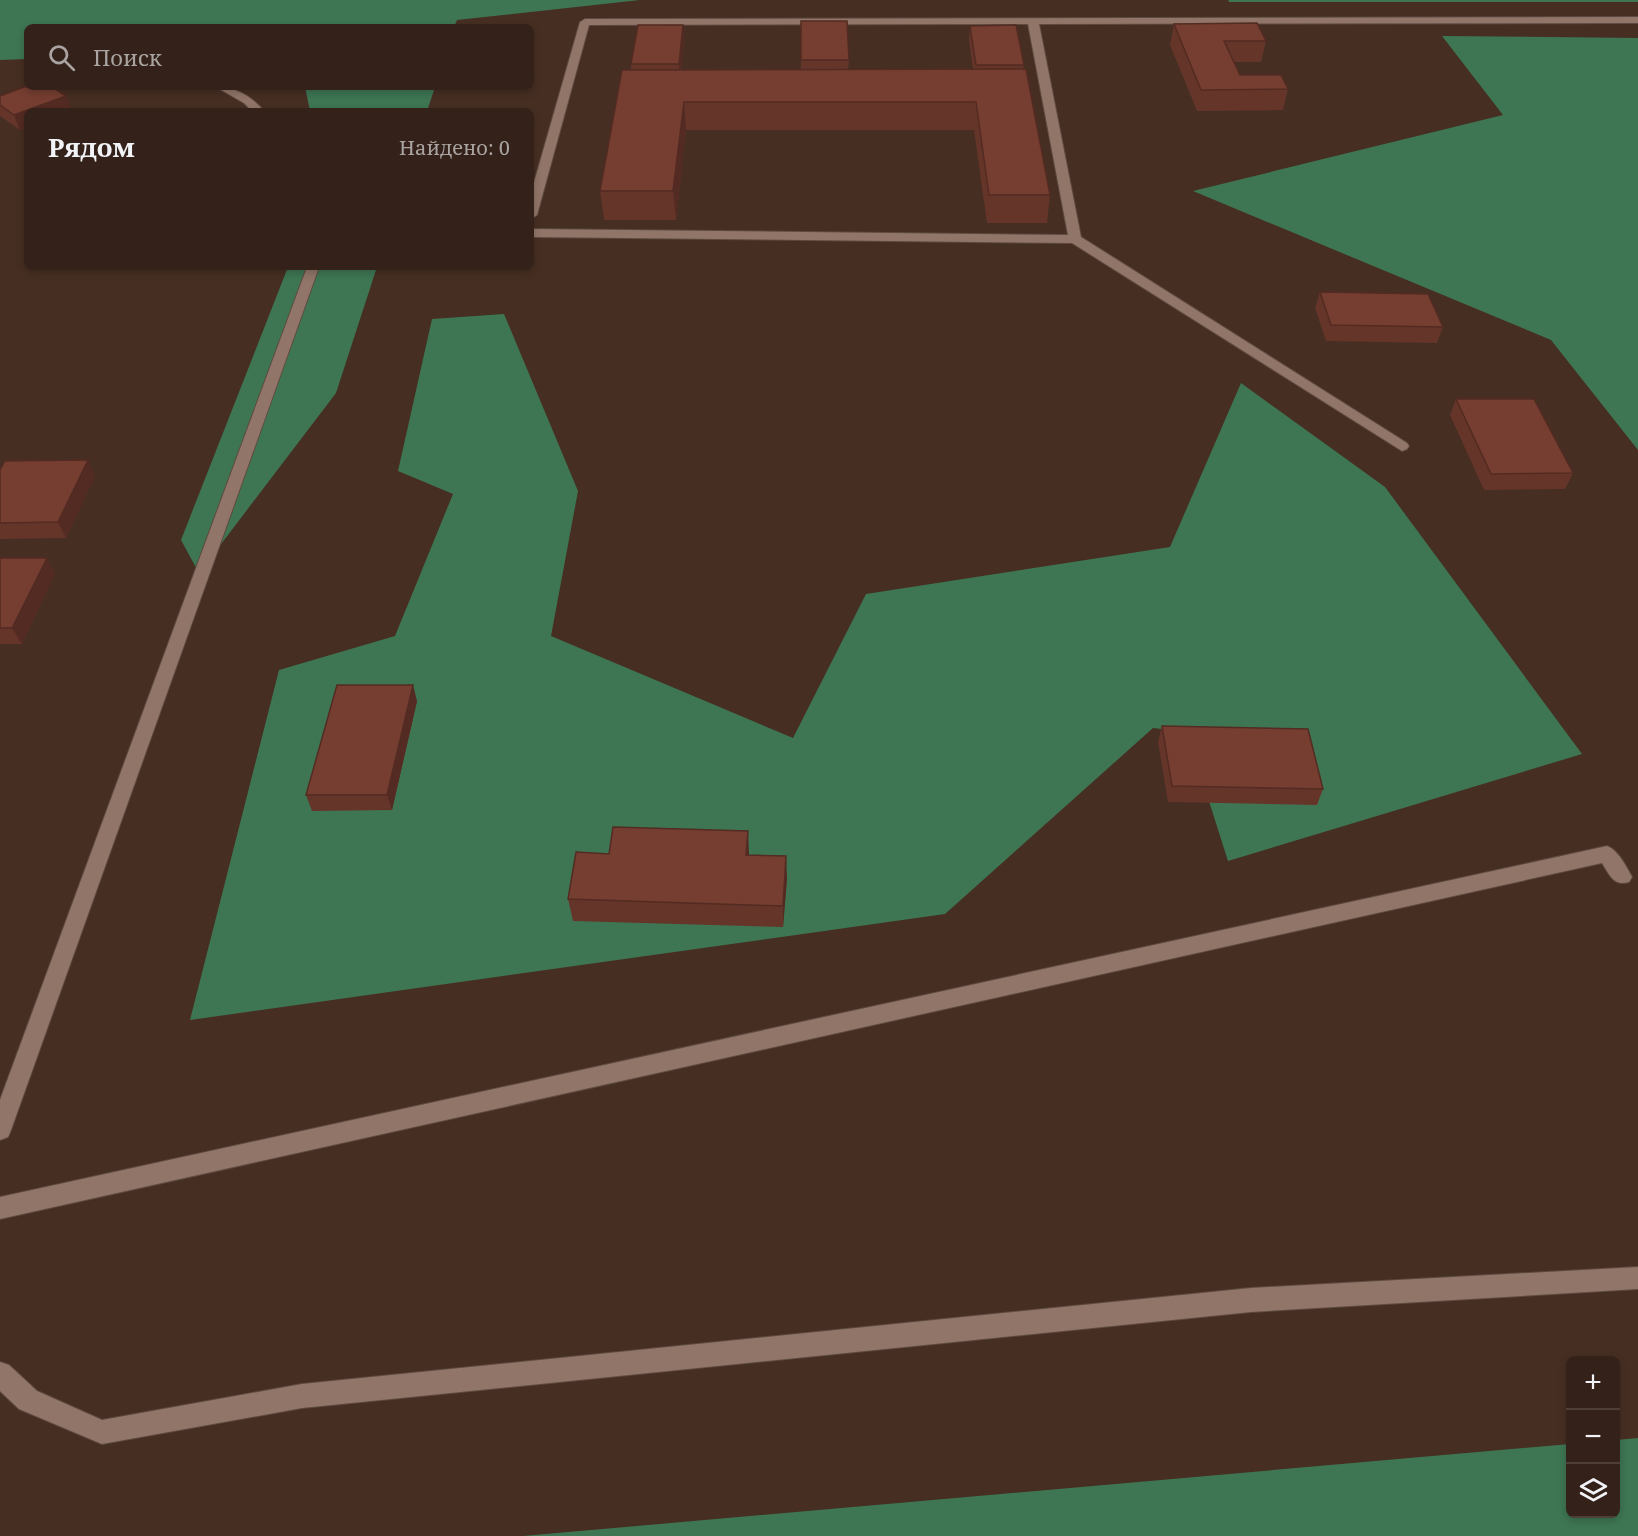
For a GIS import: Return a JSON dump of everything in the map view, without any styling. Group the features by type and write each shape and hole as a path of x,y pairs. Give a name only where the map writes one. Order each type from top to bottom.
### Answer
{"street":[{"path":"534,205 585,22 1638,20"},
{"path":"1033,21 1075,239"},
{"path":"228,90 248,101 255,108"},
{"path":"534,233 1075,239 1402,446"},
{"path":"0,1130 312,270"},
{"path":"0,1208 1607,854 1622,877"},
{"path":"0,1374 28,1400 102,1432 302,1396 1251,1300 1638,1278"}],"green space":[{"path":"0,0 640,0 457,20 455,24 24,24 24,59 0,60"},
{"path":"1228,0 1638,0 1638,2 1229,2"},
{"path":"1442,36 1638,38 1638,450 1551,340 1193,191 1503,115"},
{"path":"306,90 434,90 428,108 309,108"},
{"path":"287,270 376,270 336,393 199,573 181,540"},
{"path":"504,314 578,491 551,636 793,738 866,594 1170,547 1241,383 1385,487 1582,754 1228,861 1187,732 1153,728 945,914 190,1020 279,670 395,636 453,494 398,471 432,319"},
{"path":"1638,1438 1638,1536 523,1536 1566,1444 1566,1518 1620,1518 1620,1440"}],"building":[{"path":"801,21 847,21 849,60 801,60"},
{"path":"1257,23 1266,41 1224,41 1240,75 1281,75 1288,89 1201,90 1174,24"},
{"path":"638,25 683,25 679,64 631,64"},
{"path":"1016,25 1024,65 976,65 970,26"},
{"path":"1026,69 1050,195 989,195 976,102 684,102 673,191 600,191 622,70"},
{"path":"24,87 24,90 57,90 66,96 33,108 24,108 24,111 14,115 0,105 0,96"},
{"path":"1320,292 1428,294 1443,327 1331,325"},
{"path":"1456,399 1534,399 1573,473 1491,474"},
{"path":"88,460 58,522 0,523 0,470 5,461"},
{"path":"0,558 47,558 12,628 0,628"},
{"path":"337,685 413,685 387,795 306,795"},
{"path":"1162,726 1308,729 1323,789 1172,786"},
{"path":"613,827 748,831 746,855 786,856 783,906 568,899 576,852 609,854"}]}
